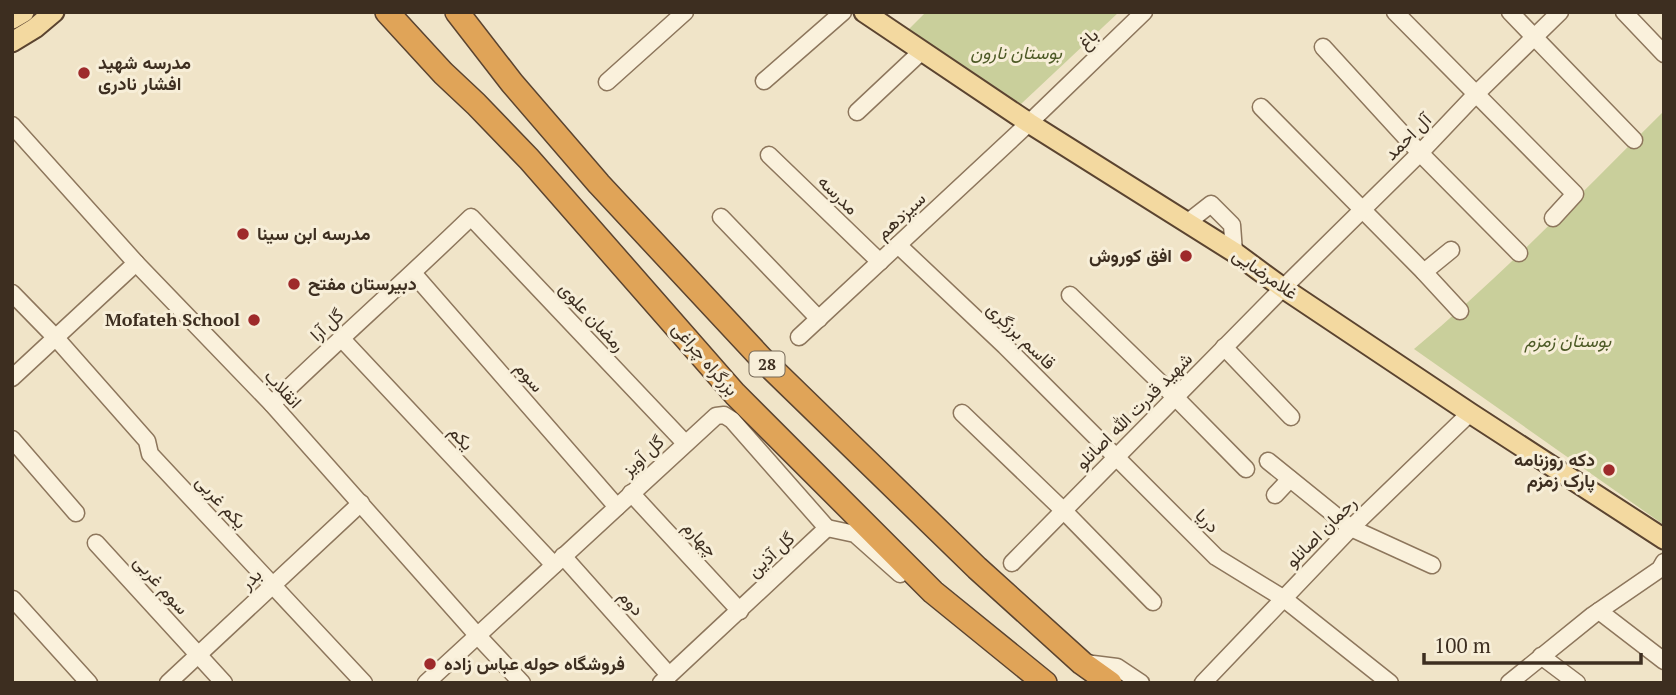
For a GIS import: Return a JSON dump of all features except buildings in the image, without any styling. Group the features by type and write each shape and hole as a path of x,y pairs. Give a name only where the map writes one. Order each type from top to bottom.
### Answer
{"highway":[{"name":"بزرگراه چراغی","path":"387,12 443,73 529,159 734,394 925,589 1045,683"},
{"path":"407,12 460,77 476,104"},
{"name":"28","path":"457,14 599,184 762,359 977,568 1082,663 1110,683"}],"main road":[{"path":"12,19 24,12"},
{"path":"12,42 36,28 54,12"},
{"name":"غلامرضایی","path":"864,12 1029,123 1234,252 1283,288 1470,413 1664,539"}],"street":[{"path":"607,82 685,12"},
{"path":"764,81 844,12"},
{"name":"باغ","path":"1029,123 1144,12"},
{"path":"1395,12 1575,194 1553,218"},
{"path":"1510,12 1634,140"},
{"name":"آل احمد","path":"1283,288 1560,12"},
{"path":"1624,12 1664,54"},
{"path":"1323,47 1420,153 1519,253"},
{"path":"857,112 922,51"},
{"path":"1261,107 1460,311"},
{"name":"سیزدهم","path":"799,337 1029,123"},
{"name":"انقلاب","path":"15,134 272,404 522,683"},
{"name":"مدرسه","path":"769,155 880,262"},
{"path":"1188,222 1210,204 1232,225 1234,252"},
{"name":"گل آرا","path":"272,404 471,217"},
{"name":"رمضان علوی","path":"471,217 685,443"},
{"path":"721,217 819,319"},
{"name":"قاسم برزگری","path":"898,245 1005,346 1115,457"},
{"path":"1424,272 1451,250"},
{"path":"12,378 136,263"},
{"name":"سوم","path":"413,273 617,507"},
{"name":"شهید قدرت الله اصانلو","path":"1012,563 1283,288"},
{"path":"12,293 56,338"},
{"path":"1070,295 1246,470"},
{"name":"یکم غربی","path":"56,338 147,441 150,454 364,683"},
{"name":"یکم","path":"341,338 559,560"},
{"path":"1224,347 1291,417"},
{"path":"962,413 1063,510 1153,603"},
{"name":"رحمان اصانلو","path":"1203,683 1351,528 1470,413"},
{"name":"گل آویز","path":"426,683 716,416 724,415 732,420 827,528"},
{"path":"12,439 76,513"},
{"name":"دریا","path":"1115,457 1216,557 1283,598 1390,683"},
{"path":"1268,461 1351,528 1432,565"},
{"path":"1275,495 1290,479"},
{"name":"چهارم","path":"631,493 740,611"},
{"name":"بدر","path":"168,683 361,503"},
{"path":"827,528 855,534 925,589"},
{"name":"گل آذین","path":"665,679 827,528"},
{"name":"سوم غربی","path":"96,542 225,683"},
{"name":"دوم","path":"559,560 665,679"},
{"path":"1509,683 1599,611 1660,569 1664,562"},
{"path":"13,599 89,683"},
{"path":"1599,611 1664,661"},
{"path":"1541,656 1577,683"},
{"path":"1082,663 1117,667 1141,683"}],"green space":[{"name":"بوستان نارون","path":"926,12 1119,12 1021,104 909,29"},
{"name":"بوستان زمزم","path":"1664,111 1664,525 1414,349 1511,263"}],"place":[{"name":"مدرسه شهید افشار نادری","path":"84,73"},
{"name":"مدرسه ابن سینا","path":"243,234"},
{"name":"افق کوروش","path":"1186,256"},
{"name":"دبیرستان مفتح","path":"294,284"},
{"name":"Mofateh School","path":"254,320"},
{"name":"دکه روزنامه پارک زمزم","path":"1609,470"},
{"name":"فروشگاه حوله عباس زاده","path":"430,664"}]}
